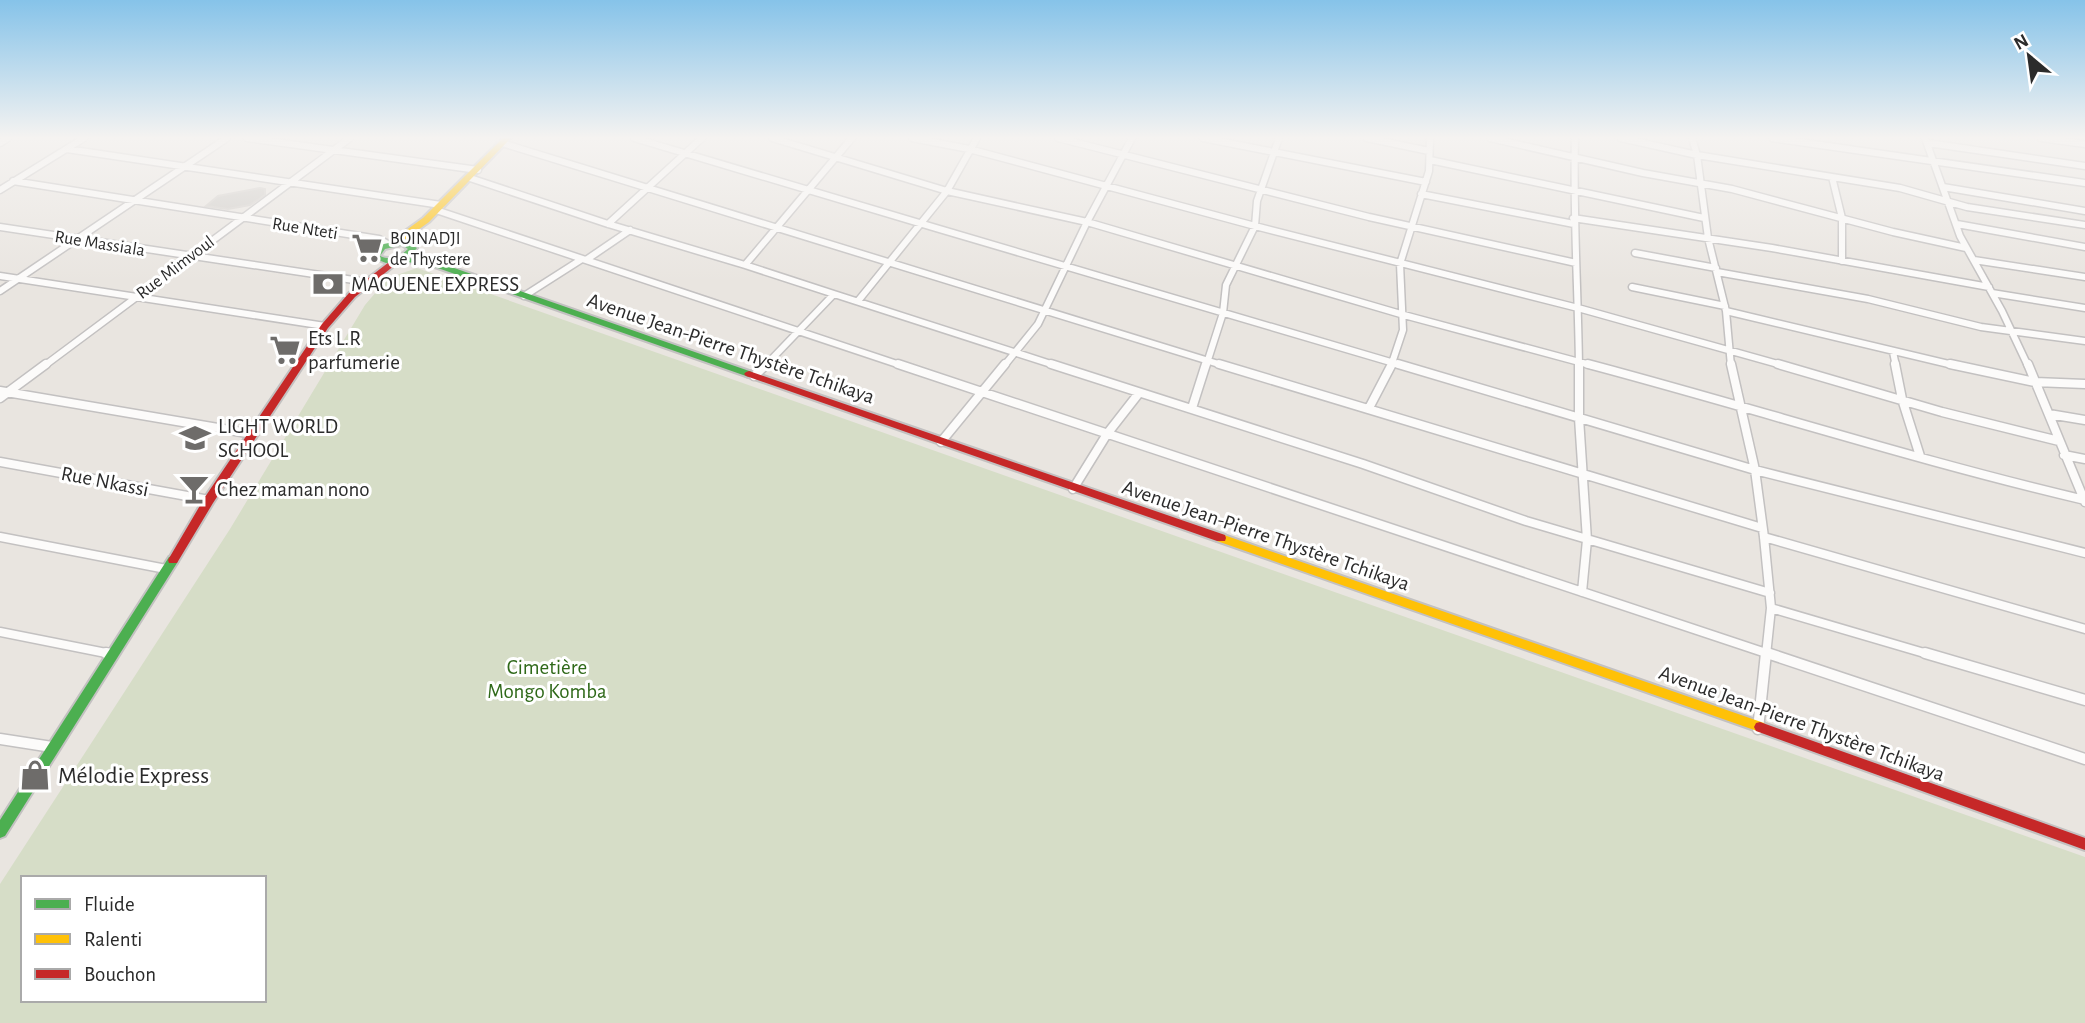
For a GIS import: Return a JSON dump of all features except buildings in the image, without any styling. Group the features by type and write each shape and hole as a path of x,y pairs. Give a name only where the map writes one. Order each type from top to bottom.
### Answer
{"main road":[{"path":"368,281 380,249 426,220 462,186"},
{"path":"0,832 209,500 325,326 340,306 411,247 426,220"},
{"path":"391,244 411,247"},
{"name":"Avenue Jean-Pierre Thystère Tchikaya","path":"411,247 434,264"},
{"name":"Avenue Jean-Pierre Thystère Tchikaya","path":"375,257 382,261 434,264 1073,489 1575,661 1758,729 2085,844"}],"street":[{"name":"Rue Nteti","path":"45,186 379,239 391,244"},
{"path":"0,291 156,186"},
{"name":"Rue Mimvoul","path":"0,398 4,391 136,297 284,186"},
{"path":"305,186 439,207 584,260 802,330 2085,759"},
{"path":"505,186 608,224 746,265 1015,354 1192,408 1587,540 1770,593"},
{"path":"642,186 892,261 1046,311 1100,325 1303,391 1369,408 1763,533 2085,629"},
{"path":"608,224 652,186"},
{"path":"795,186 918,225 1065,265 1755,470 2085,554"},
{"path":"746,265 813,186"},
{"path":"930,186 1087,222 1404,315 2085,500"},
{"path":"858,301 950,186"},
{"path":"1103,186 1578,308 1982,423 2059,441"},
{"path":"1244,186 1576,263"},
{"path":"1192,408 1223,313 1226,285 1255,226 1263,186"},
{"path":"1369,408 1404,331 1399,288 1400,264 1424,186"},
{"path":"1554,186 1704,218"},
{"path":"1574,186 1580,418 1587,540 1582,592"},
{"path":"1701,186 1704,218 1725,308 1739,404 1755,470 1770,593 1768,654 1758,729"},
{"path":"1712,186 1966,248"},
{"path":"1834,186 1842,218 1842,261"},
{"path":"1878,186 1947,199 1967,206 2085,225"},
{"path":"941,442 1015,354 1046,311 1065,265 1108,187"},
{"path":"2085,211 1943,187 1966,248 1975,260 2010,329 2085,500"},
{"path":"1421,194 1476,207 1708,238 1842,261 2085,308"},
{"path":"1957,224 2085,247"},
{"name":"Rue Massiala","path":"0,227 368,281"},
{"path":"524,296 630,230"},
{"path":"1635,253 1868,299 1981,327 2085,341"},
{"path":"1975,260 2085,277"},
{"path":"0,276 325,326"},
{"path":"1632,287 1893,352 2035,382 2085,384"},
{"path":"754,376 802,330 834,294"},
{"path":"1893,352 1902,399 1920,456"},
{"path":"4,391 130,415 253,434"},
{"path":"1073,489 1107,434 1139,393"},
{"path":"2049,414 2085,420"},
{"path":"2064,455 2085,459"},
{"name":"Rue Nkassi","path":"0,462 209,500"},
{"path":"0,537 166,569"},
{"path":"1771,608 2085,700"},
{"path":"0,632 111,654"},
{"path":"0,740 53,747"}],"green space":[{"name":"Cimetière Mongo Komba","path":"417,268 2085,857 2085,1023 0,1023 0,884 230,529 365,305 388,278"}],"traffic: fast":[{"path":"403,242 413,248 401,259 386,261 375,257 382,247 403,242"},
{"path":"401,259 434,264 749,374"},
{"path":"0,832 173,560"}],"traffic: slow":[{"path":"394,243 426,220 460,186"},
{"path":"1221,538 1760,727"}],"traffic: jam":[{"path":"173,560 209,500 325,326 352,295 396,261"},
{"path":"749,374 1221,538"},
{"path":"1760,727 2085,844"}],"place":[{"name":"BOINADJI de Thystere","path":"367,248"},
{"name":"MAOUENE EXPRESS","path":"328,284"},
{"name":"Ets L.R parfumerie","path":"285,350"},
{"name":"LIGHT WORLD SCHOOL","path":"195,438"},
{"name":"Chez maman nono","path":"194,489"},
{"name":"Mélodie Express","path":"35,775"}]}
